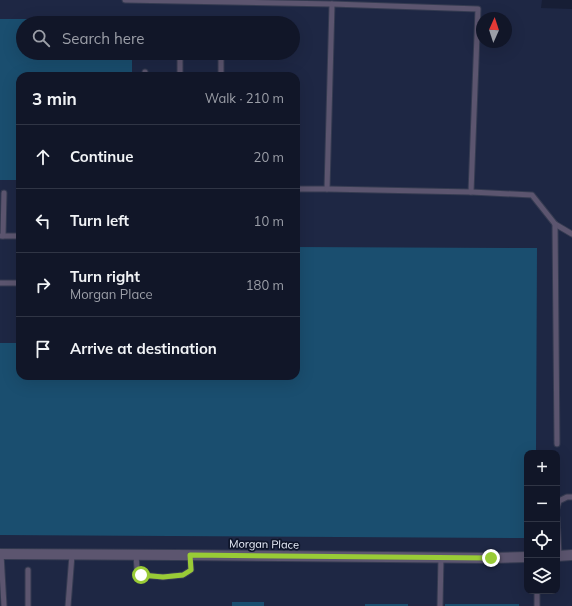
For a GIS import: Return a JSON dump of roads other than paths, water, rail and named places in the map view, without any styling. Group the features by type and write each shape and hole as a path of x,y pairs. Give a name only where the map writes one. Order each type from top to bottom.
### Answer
{"street":[{"name":"Morgan Place","path":"0,554 491,558 524,556"},
{"path":"560,556 572,555"}],"lane":[{"path":"125,0 332,4 361,3 478,9 471,192"},
{"path":"327,190 332,4"},
{"path":"180,60 180,72"},
{"path":"221,60 221,72"},
{"path":"300,190 471,192 532,195 555,224 572,234"},
{"path":"4,194 2,236 16,236"},
{"path":"555,224 557,444"},
{"path":"0,283 16,283"},
{"path":"560,500 567,497 572,497"},
{"path":"0,554 4,606"},
{"path":"68,606 72,555"},
{"path":"136,555 137,569 141,575 163,577 183,575 191,570 190,555"},
{"path":"440,606 441,557"},
{"path":"28,570 28,606"},
{"path":"537,594 537,606"}]}
